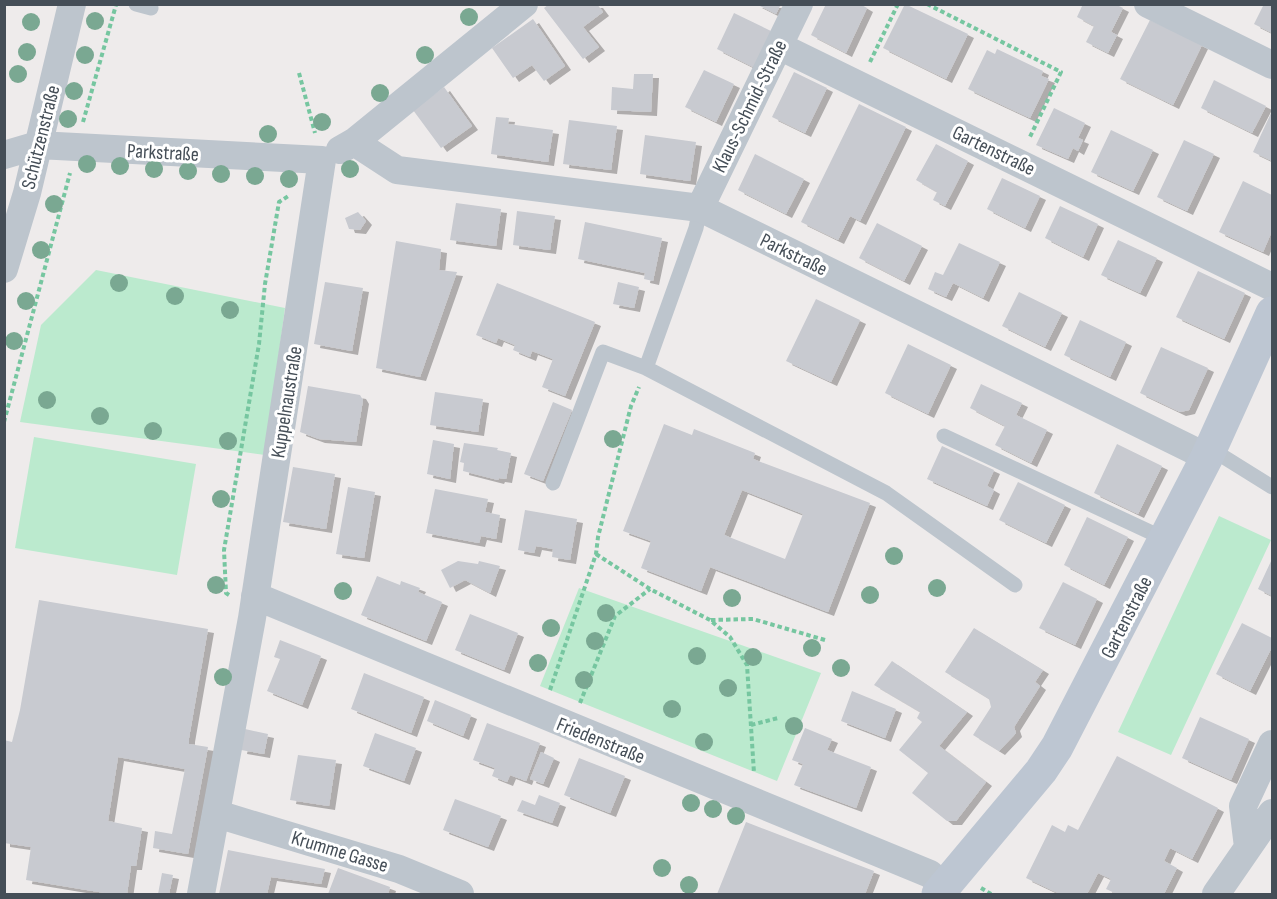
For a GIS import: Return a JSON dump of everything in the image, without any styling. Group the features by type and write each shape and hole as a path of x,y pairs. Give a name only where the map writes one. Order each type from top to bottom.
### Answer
{"main road":[{"name":"Gartenstraße","path":"941,891 1041,771 1057,747 1209,453 1272,313"}],"street":[{"name":"Schützenstraße","path":"4,269 38,146 72,4"},
{"path":"321,167 524,4"},
{"name":"Klaus-Schmid-Straße","path":"700,208 799,4"},
{"path":"1148,4 1272,65"},
{"name":"Gartenstraße","path":"779,46 1272,286"},
{"name":"Parkstraße","path":"354,142 397,170 700,208 1209,453"},
{"name":"Parkstraße","path":"4,155 38,146 76,147 321,167"},
{"name":"Kuppelnaustraße","path":"201,894 254,607 321,167"},
{"name":"Friedenstraße","path":"254,607 540,716 930,874 941,891"},
{"path":"1248,847 1243,806 1272,744"},
{"path":"1216,894 1272,813"},
{"name":"Krumme Gasse","path":"217,814 399,869 460,894"}],"lane":[{"path":"646,368 696,228 700,208"},
{"path":"553,483 603,352 646,368 886,493 1015,585"},
{"path":"944,436 1165,539"},
{"path":"1209,453 1272,488"}],"path":[{"path":"4,422 116,4"},
{"path":"859,84 898,4"},
{"path":"927,4 1061,72 1019,162"},
{"path":"254,607 226,593 224,550 259,344 265,284 279,202 321,167 299,73"},
{"path":"540,716 596,554 598,537 631,406 646,368"},
{"path":"596,554 650,589 710,620 730,637 747,665 757,804"},
{"path":"577,710 615,616 650,589"},
{"path":"710,620 753,619 825,640"},
{"path":"751,725 778,718"},
{"path":"980,887 992,894"}],"green space":[{"path":"96,270 285,308 265,455 20,422 41,325"},
{"path":"34,437 196,464 177,575 15,548"},
{"path":"1219,516 1271,540 1171,755 1118,732"},
{"path":"579,588 821,673 777,781 540,686"}],"building":[{"path":"549,4 597,4 603,12 583,27 599,47 583,59 544,8"},
{"path":"756,4 781,4 776,14"},
{"path":"826,4 860,4 867,8 846,53 811,35"},
{"path":"905,4 968,34 946,79 883,48"},
{"path":"1083,4 1115,4 1123,8 1111,32 1117,35 1108,53 1086,42 1094,26 1077,17"},
{"path":"1264,4 1272,4 1272,33 1254,24"},
{"path":"734,13 771,31 753,67 717,49"},
{"path":"533,19 565,66 544,81 532,65 513,78 492,48"},
{"path":"1150,20 1202,45 1173,105 1120,79"},
{"path":"997,49 1043,71 1041,76 1049,79 1030,118 968,89 987,50 995,54"},
{"path":"704,70 734,84 716,122 685,107"},
{"path":"794,72 827,88 805,133 772,117"},
{"path":"634,74 653,74 651,112 611,110 612,87 633,89"},
{"path":"1214,80 1266,106 1252,133 1201,108"},
{"path":"444,87 472,126 441,148 413,110"},
{"path":"859,104 906,127 860,221 850,216 838,240 801,222"},
{"path":"1054,108 1085,123 1078,138 1083,140 1078,151 1073,148 1068,159 1036,145"},
{"path":"1272,111 1272,161 1253,152"},
{"path":"496,117 509,118 508,124 553,130 548,162 491,154"},
{"path":"569,120 617,126 611,170 563,164"},
{"path":"1111,130 1153,150 1133,191 1091,172"},
{"path":"645,135 696,142 690,181 640,174"},
{"path":"1184,140 1214,154 1187,211 1157,197"},
{"path":"936,144 968,161 945,206 933,200 937,192 916,180"},
{"path":"755,154 804,179 786,214 738,190"},
{"path":"1002,178 1040,196 1025,228 987,209"},
{"path":"1243,181 1272,195 1272,231 1263,252 1219,232"},
{"path":"456,203 501,209 496,246 450,240"},
{"path":"1060,206 1098,224 1083,257 1045,238"},
{"path":"517,211 555,216 550,250 513,245"},
{"path":"358,212 366,221 360,230 349,229 345,218"},
{"path":"585,222 662,238 653,281 644,279 645,273 578,259"},
{"path":"877,223 922,246 904,281 859,258"},
{"path":"1118,240 1157,258 1140,293 1101,275"},
{"path":"396,241 441,249 439,270 457,272 420,377 376,368"},
{"path":"959,243 1000,262 983,298 953,283 946,297 928,289 935,272 943,275"},
{"path":"1198,271 1245,293 1224,339 1176,317"},
{"path":"325,282 363,288 352,351 314,344"},
{"path":"618,282 639,287 634,308 613,304"},
{"path":"497,283 595,322 565,396 542,387 553,359 532,351 530,357 513,350 515,345 498,338 496,343 476,335"},
{"path":"1019,292 1062,313 1045,347 1002,326"},
{"path":"816,299 860,320 831,382 786,361"},
{"path":"1080,320 1126,342 1110,377 1064,355"},
{"path":"908,344 951,365 928,414 885,393"},
{"path":"1161,347 1208,368 1189,410 1180,412 1140,393"},
{"path":"981,384 1022,403 1016,415 1047,430 1031,463 995,445 1005,426 970,408"},
{"path":"308,386 360,395 363,400 356,442 319,439 300,432"},
{"path":"435,392 483,399 478,432 430,425"},
{"path":"553,402 572,410 543,481 524,474"},
{"path":"664,424 692,435 694,429 755,453 753,459 870,503 828,612 710,567 701,591 641,568 651,541 623,531","holes":["742,490 803,514 785,559 724,535"]},
{"path":"433,440 454,444 450,479 427,474"},
{"path":"464,443 498,448 497,450 511,453 506,479 499,478 498,480 463,471 464,463 460,462"},
{"path":"1117,444 1162,466 1138,514 1094,493"},
{"path":"942,446 994,470 987,486 994,490 987,506 927,479"},
{"path":"293,467 335,474 326,529 283,522"},
{"path":"1018,482 1065,505 1046,543 999,520"},
{"path":"348,487 375,492 364,558 336,554"},
{"path":"435,489 488,499 485,512 500,515 496,539 481,536 479,543 426,533"},
{"path":"525,510 577,519 570,560 552,557 553,549 536,546 534,553 518,550"},
{"path":"1087,517 1128,537 1104,585 1064,565"},
{"path":"1272,559 1272,596 1258,589"},
{"path":"458,561 478,564 479,561 500,566 490,593 465,580 450,588 441,570"},
{"path":"377,576 400,585 401,581 420,588 418,592 442,602 426,641 361,615"},
{"path":"1063,582 1097,599 1075,645 1039,628"},
{"path":"39,600 208,629 189,744 208,747 188,854 153,848 155,831 172,834 185,769 118,757 108,821 142,828 136,866 131,866 127,894 111,894 26,880 31,847 4,843 4,740 12,742 20,710"},
{"path":"470,614 518,633 504,670 455,650"},
{"path":"1242,623 1272,638 1272,647 1250,691 1216,674"},
{"path":"974,628 1043,670 1035,682 1040,686 1014,727 1016,733 999,751 973,735 991,707 989,699 945,672"},
{"path":"280,640 321,656 302,705 267,691 280,659 274,657"},
{"path":"892,661 967,712 939,746 986,782 956,821 947,821 912,793 928,773 899,750 922,722 917,718 920,712 874,685"},
{"path":"364,673 424,697 411,733 351,709"},
{"path":"852,691 896,709 885,738 841,721"},
{"path":"435,700 471,715 463,736 427,721"},
{"path":"1200,717 1249,739 1231,780 1182,758"},
{"path":"487,723 540,743 526,781 510,775 507,782 492,776 495,768 473,760"},
{"path":"805,728 832,739 827,750 871,767 856,808 794,785 803,764 792,760"},
{"path":"245,729 268,734 264,754 241,750"},
{"path":"375,733 416,748 404,781 363,766"},
{"path":"541,752 554,758 543,784 530,779"},
{"path":"298,755 336,760 329,806 290,800"},
{"path":"1117,756 1218,808 1192,859 1170,848 1164,861 1177,868 1164,894 1117,894 1106,889 1111,879 1098,873 1087,894 1060,894 1026,878 1052,825 1065,832 1068,825 1078,830"},
{"path":"579,758 625,776 610,813 564,795"},
{"path":"539,795 560,803 552,823 517,811 522,800 535,805"},
{"path":"455,799 501,816 488,847 443,830"},
{"path":"746,822 874,871 865,894 717,894"},
{"path":"228,850 325,869 321,884 271,877 267,894 219,894"},
{"path":"338,868 390,887 388,894 328,894"},
{"path":"162,873 173,875 169,894 158,894"}]}
